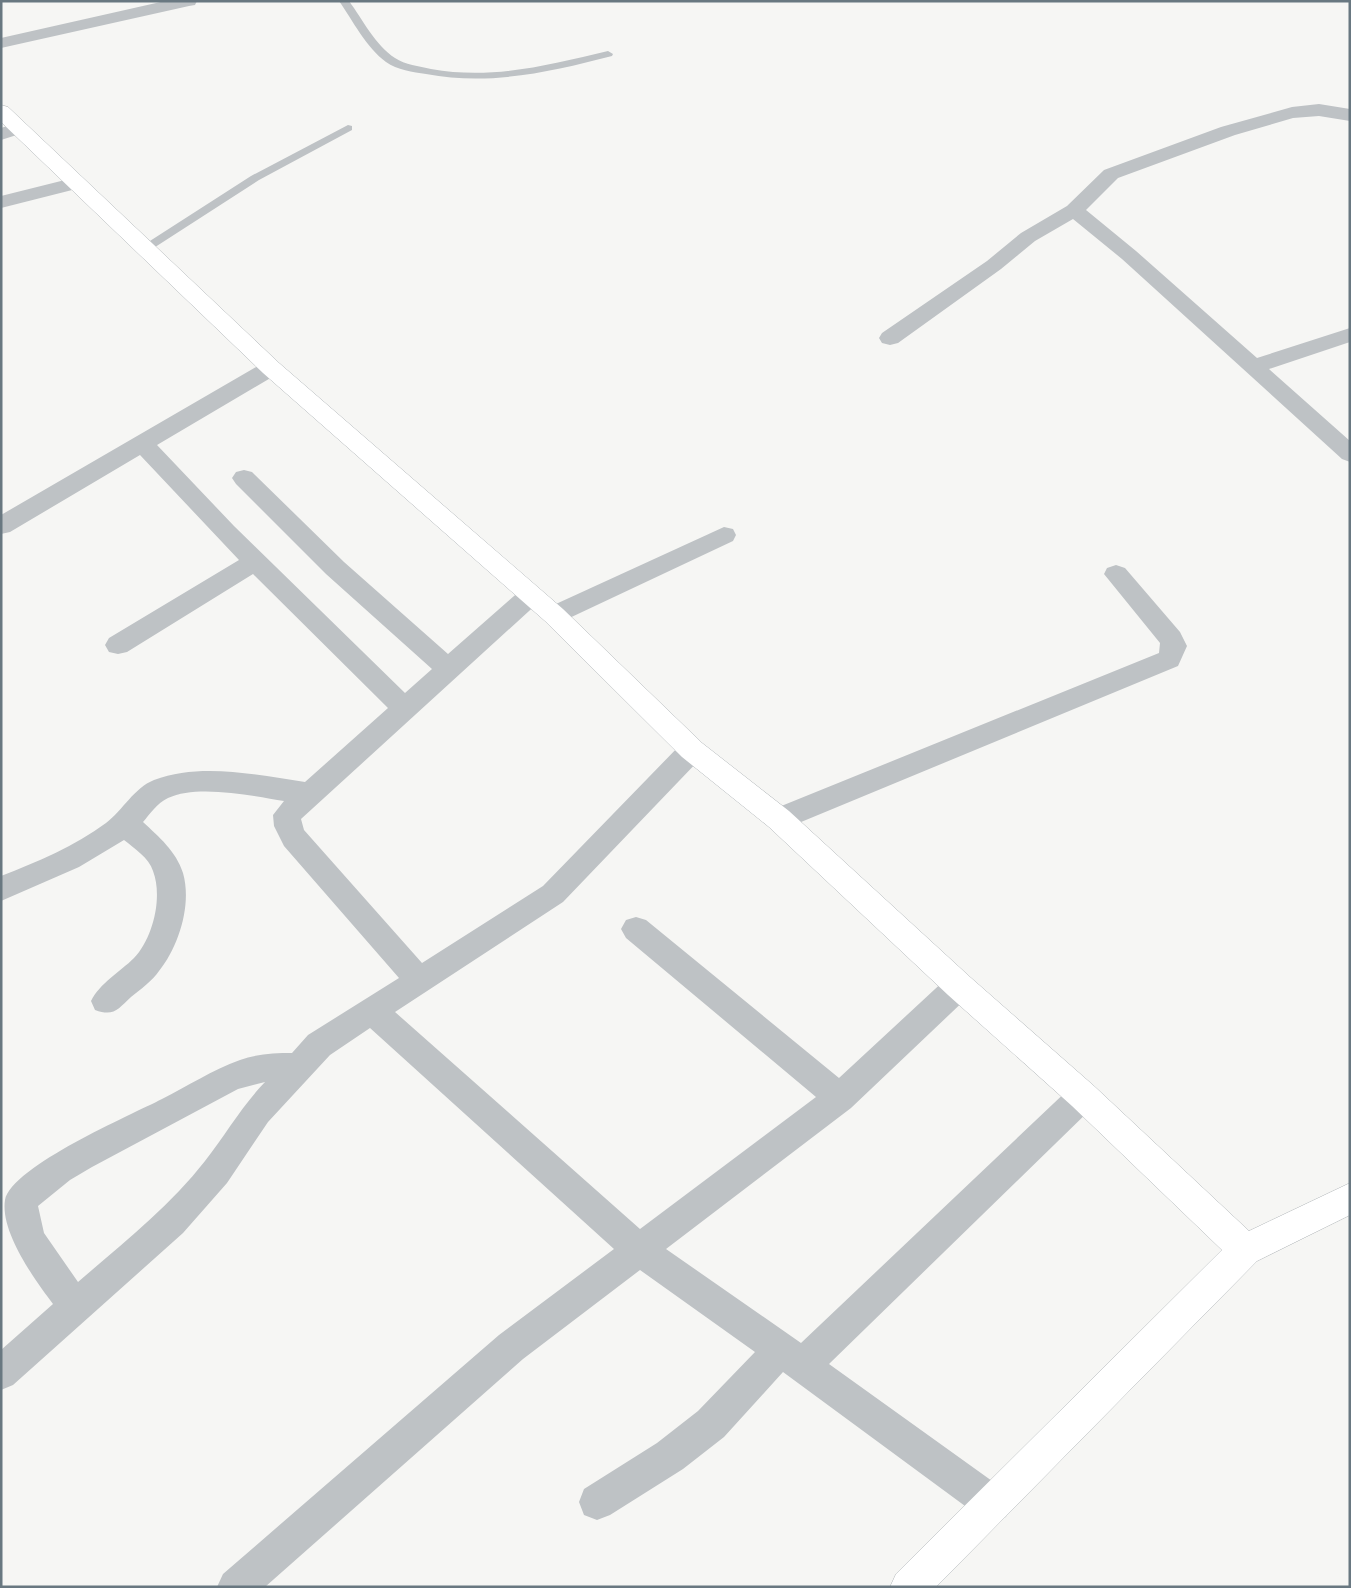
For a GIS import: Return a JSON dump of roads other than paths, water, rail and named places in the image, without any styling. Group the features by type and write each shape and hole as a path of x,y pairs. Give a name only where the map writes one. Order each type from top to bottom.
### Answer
{"street":[{"path":"1,43 189,1"},
{"path":"890,338 994,265 1028,238 1074,210 1111,174 1228,132 1292,113 1320,110 1350,115"},
{"path":"7,124 77,183 271,368 554,614 692,750 779,818 959,986 1083,1096 1245,1250"},
{"path":"1,202 77,183"},
{"path":"1074,210 1129,255 1350,454"},
{"path":"1254,367 1350,335"},
{"path":"1,526 271,368"},
{"path":"143,444 255,562 404,708"},
{"path":"244,478 335,568 448,669"},
{"path":"554,614 724,535"},
{"path":"118,645 255,562"},
{"path":"779,818 1169,659 1174,646 1171,638 1116,574"},
{"path":"419,980 294,838 288,826 287,816 404,708 531,595"},
{"path":"1,1373 171,1222 216,1172 257,1112 319,1045 553,894 692,750"},
{"path":"1,889 61,864 106,838 125,824 146,797 164,788 193,783 243,784 311,794"},
{"path":"106,1001 149,962 160,943 171,900 172,884 164,861 125,824"},
{"path":"636,929 840,1098"},
{"path":"236,1587 511,1347 840,1098 959,986"},
{"path":"371,1010 639,1250 993,1504"},
{"path":"76,1307 35,1252 20,1218 21,1200 38,1183 125,1134 196,1098 226,1078 252,1070 298,1066"},
{"path":"597,1502 670,1456 791,1358 1083,1096"},
{"path":"909,1587 1245,1250 1350,1198"}],"lane":[{"path":"344,1 385,56 404,66 436,74 465,77 511,77 608,54"},
{"path":"145,248 256,178 348,128"}]}
